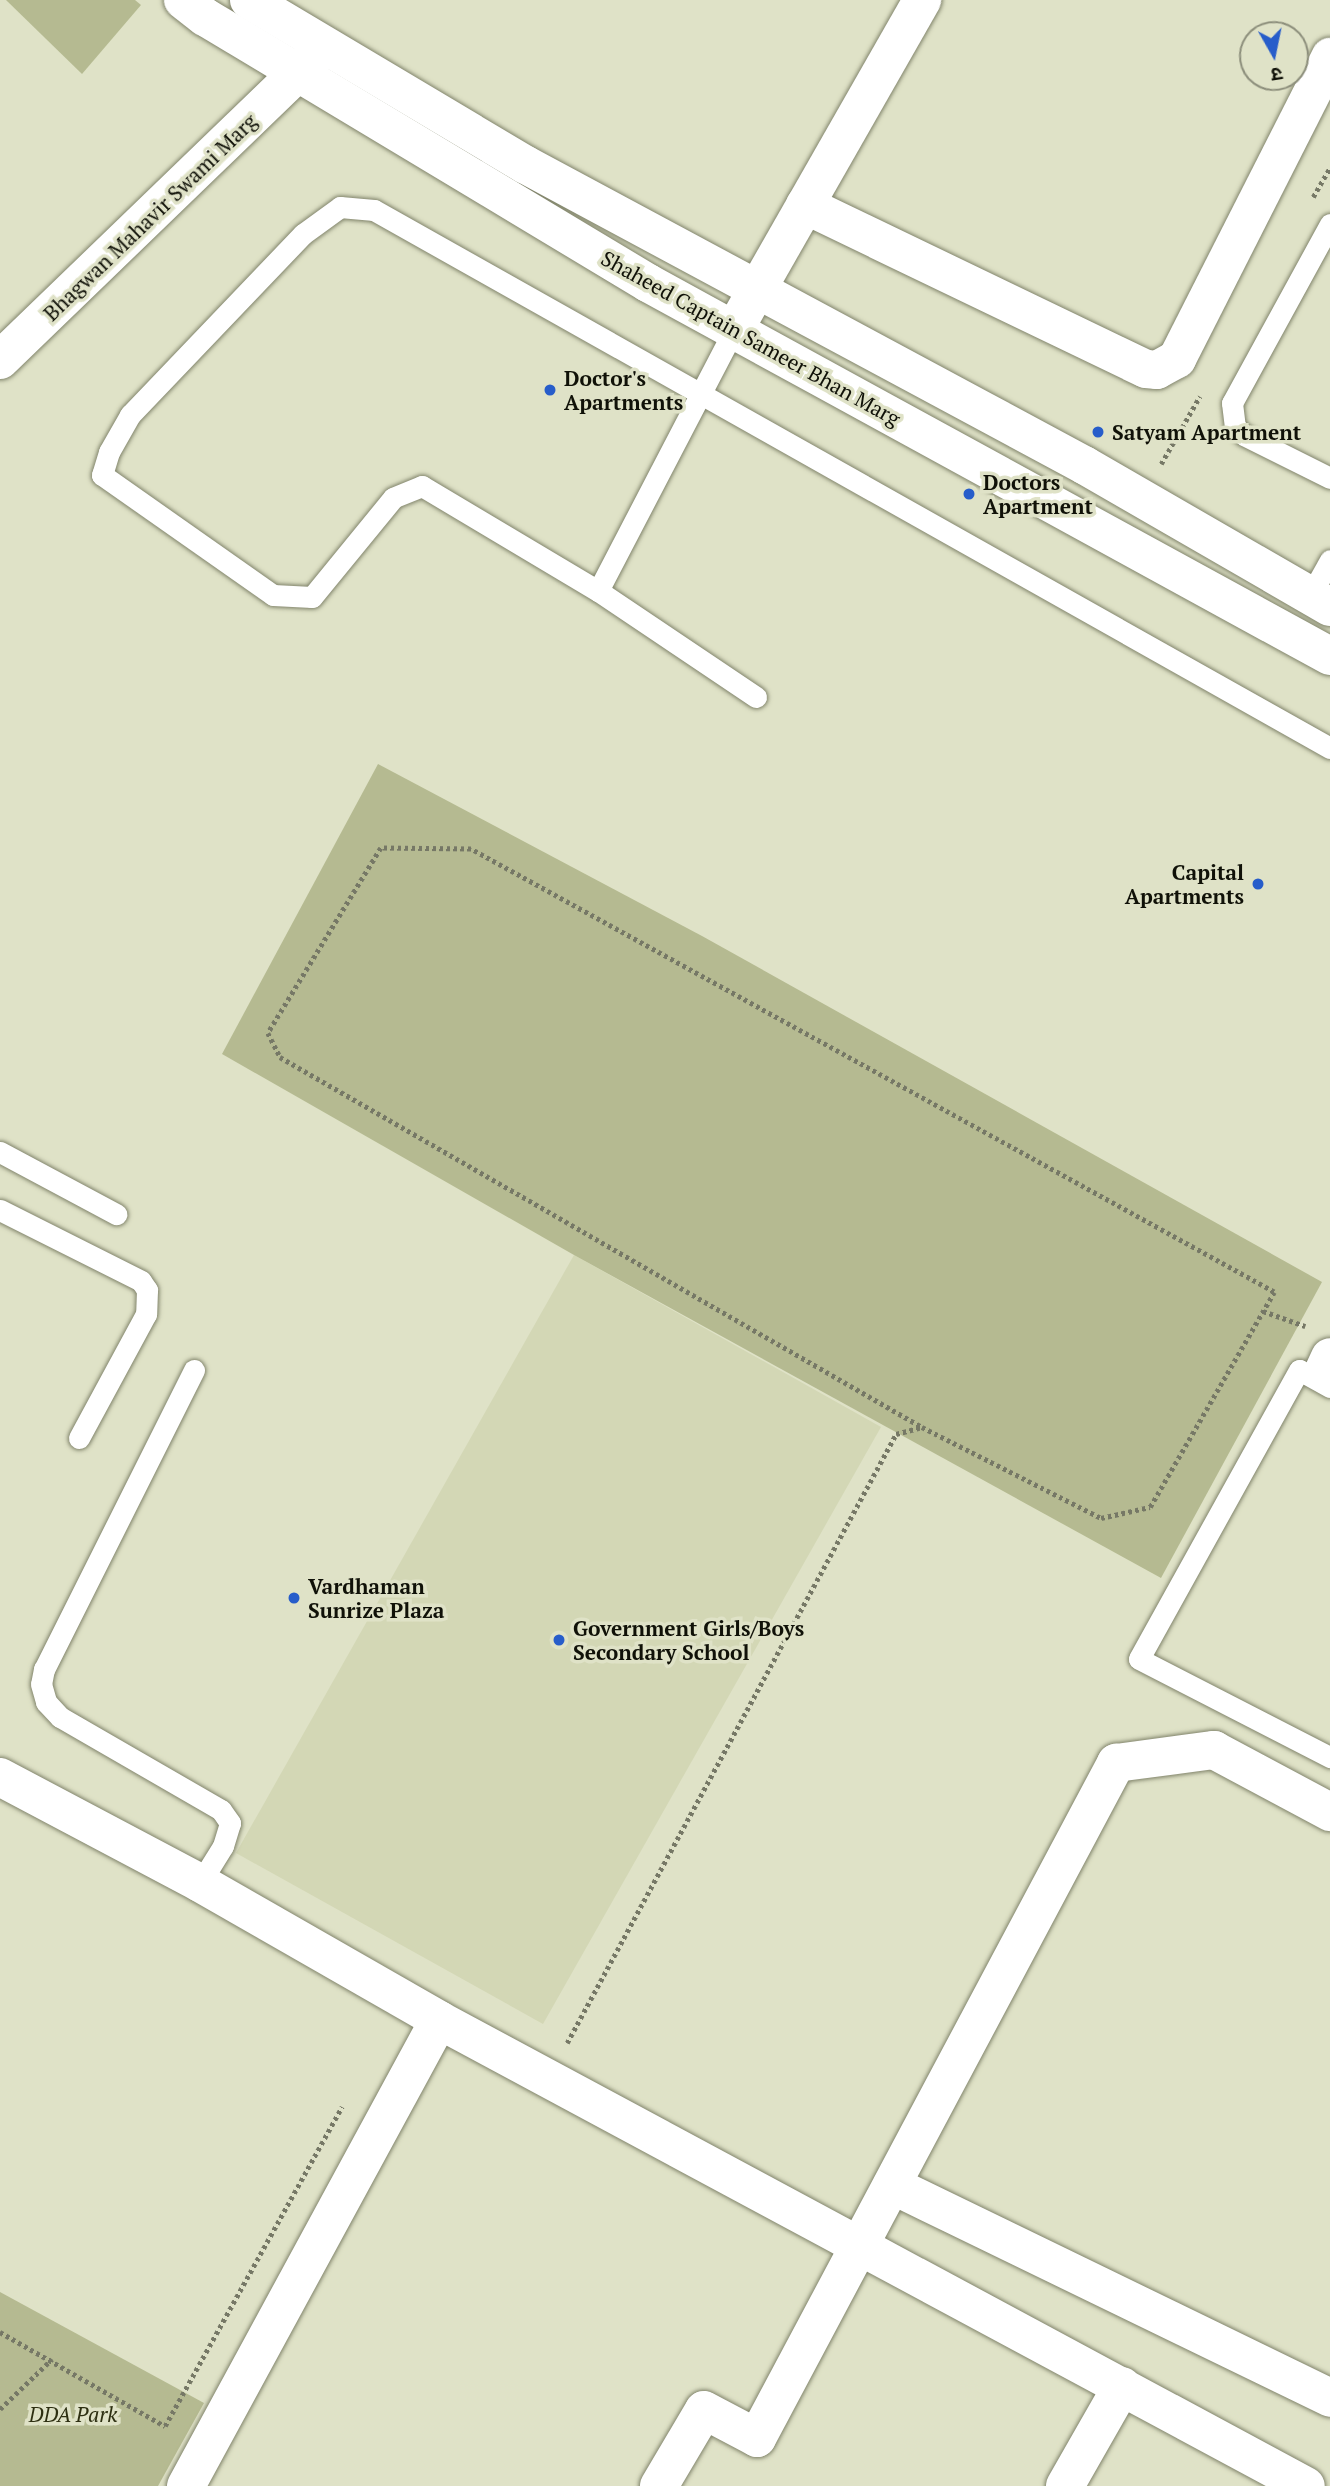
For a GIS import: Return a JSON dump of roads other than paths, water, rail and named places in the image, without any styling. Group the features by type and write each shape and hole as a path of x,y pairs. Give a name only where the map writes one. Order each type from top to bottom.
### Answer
{"street":[{"name":"Shaheed Captain Sameer Bhan Marg","path":"183,0 526,165 758,287 1084,465 1320,602"},
{"name":"Shaheed Captain Sameer Bhan Marg","path":"249,0 312,60 734,330 1330,656"},
{"path":"734,330 922,0"},
{"path":"805,205 1146,369 1157,370 1177,359 1330,57"},
{"name":"Bhagwan Mahavir Swami Marg","path":"0,360 312,60"},
{"path":"1290,634 1320,602"},
{"path":"659,2486 704,2410 757,2438 1116,1763 1213,1750 1330,1812"},
{"path":"0,1777 200,1883 439,2020 859,2243 1306,2486"},
{"path":"186,2486 439,2020"},
{"path":"892,2185 1330,2398"},
{"path":"1065,2486 1122,2386"}],"lane":[{"path":"756,698 598,591 422,486 393,498 312,597 273,595 102,475 108,452 130,415 303,234 340,207 374,210 699,396 1330,748"},
{"path":"1330,224 1232,403 1236,427 1244,435 1330,478"},
{"path":"598,591 734,330"},
{"path":"1320,602 1330,560"},
{"path":"0,1152 116,1214"},
{"path":"0,1210 141,1281 147,1290 146,1314 79,1438"},
{"path":"1323,1365 1299,1370 1139,1659 1330,1757"},
{"path":"194,1370 44,1669 41,1684 46,1702 60,1717 220,1810 230,1823 223,1846 200,1883"}],"place":[{"name":"Doctor's Apartments","path":"550,390"},
{"name":"Satyam Apartment","path":"1098,432"},
{"name":"Doctors Apartment","path":"969,494"},
{"name":"Capital Apartments","path":"1258,884"},
{"name":"Vardhaman Sunrize Plaza","path":"294,1598"},
{"name":"Government Girls/Boys Secondary School","path":"559,1640"}],"park label":[{"name":"DDA Park","path":"73,2414"}]}
